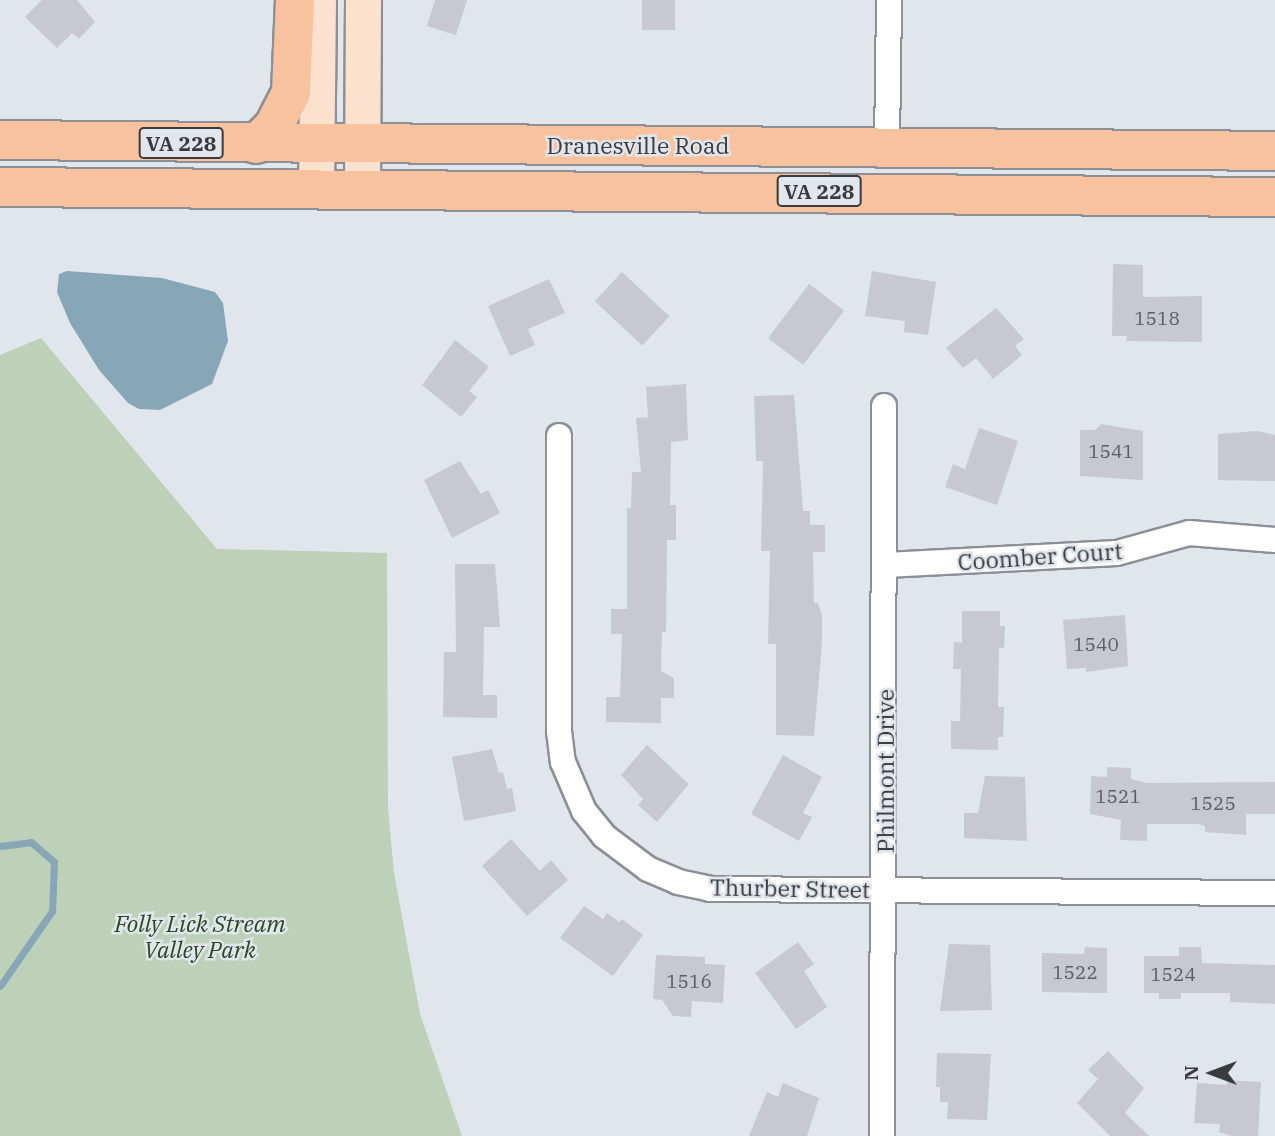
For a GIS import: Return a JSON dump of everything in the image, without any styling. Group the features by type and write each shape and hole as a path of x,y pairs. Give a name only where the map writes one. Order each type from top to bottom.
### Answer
{"main road":[{"path":"256,144 274,127 291,92 295,0"},
{"path":"316,190 318,0"},
{"path":"362,190 363,0"},
{"name":"Dranesville Road","path":"0,140 316,145 887,145 1275,151"},
{"name":"Dranesville Road","path":"0,187 1275,197"}],"street":[{"path":"887,145 889,0"},
{"name":"Philmont Drive","path":"882,1136 886,565 884,407"},
{"name":"Thurber Street","path":"559,436 559,731 569,783 584,811 629,857 678,883 710,889 1275,892"},
{"name":"Coomber Court","path":"886,565 1116,553 1189,533 1275,540"}],"green space":[{"name":"Folly Lick Stream Valley Park","path":"41,338 217,549 387,553 388,808 394,873 420,1014 462,1136 0,1136 0,355"}],"water":[{"path":"67,271 162,278 215,292 223,303 228,341 212,384 160,410 139,409 128,403 99,370 70,323 57,292 59,274"}],"building":[{"path":"42,0 77,0 95,22 79,39 72,33 57,48 25,17"},
{"path":"435,0 467,0 456,35 427,26"},
{"path":"642,0 675,0 675,30 642,30"},
{"path":"1113,264 1143,265 1143,297 1202,296 1202,342 1126,341 1127,336 1112,336"},
{"path":"872,271 936,282 928,335 904,332 905,321 865,316"},
{"path":"622,272 670,316 642,346 595,301"},
{"path":"549,279 565,313 528,329 535,345 510,356 488,306"},
{"path":"809,284 844,310 803,365 768,338"},
{"path":"996,308 1024,339 1015,346 1022,355 993,379 976,358 963,368 946,348"},
{"path":"455,340 489,367 469,391 477,397 461,417 422,385"},
{"path":"686,384 688,440 671,442 670,505 676,505 676,540 667,540 666,632 662,632 661,671 674,678 674,698 661,698 661,723 606,722 606,697 620,697 622,634 611,634 611,609 627,609 627,508 631,508 632,472 641,472 636,418 648,417 646,387"},
{"path":"794,395 803,511 810,511 810,525 825,525 825,552 813,552 814,603 818,603 822,616 814,736 776,735 776,644 768,644 770,551 761,551 763,461 756,461 754,396"},
{"path":"1101,424 1143,431 1143,480 1080,476 1080,430 1095,430"},
{"path":"979,428 1018,441 997,505 945,487 953,464 965,469"},
{"path":"1257,431 1275,435 1275,481 1218,480 1218,434"},
{"path":"460,461 481,494 488,490 500,513 452,538 424,480"},
{"path":"455,564 495,564 500,627 484,627 483,695 497,695 497,718 443,717 444,652 456,652"},
{"path":"962,611 1000,611 1000,626 1005,626 1004,648 999,648 998,707 1004,707 1003,737 998,737 998,750 951,749 951,721 960,721 961,669 953,669 954,642 962,643"},
{"path":"1125,615 1128,666 1086,672 1086,668 1067,669 1063,620"},
{"path":"647,745 689,784 657,822 638,805 643,799 621,775"},
{"path":"492,749 499,773 503,772 507,789 512,788 516,811 464,821 452,757"},
{"path":"783,755 822,777 803,813 812,817 799,841 751,814"},
{"path":"1107,767 1131,768 1131,779 1147,783 1275,782 1275,814 1246,814 1246,835 1205,832 1205,826 1197,824 1147,824 1147,841 1120,840 1121,820 1090,814 1091,776 1107,777"},
{"path":"985,776 1025,777 1027,841 964,838 964,813 978,813"},
{"path":"511,839 540,871 551,860 568,880 527,916 482,866"},
{"path":"584,906 603,919 607,913 619,922 622,919 643,935 613,976 560,938"},
{"path":"798,942 814,964 804,971 827,1007 796,1029 755,973"},
{"path":"949,944 990,945 992,1010 940,1011"},
{"path":"1085,947 1107,948 1107,993 1042,992 1042,953 1084,954"},
{"path":"1179,947 1201,947 1202,963 1275,965 1275,1004 1230,1002 1230,993 1181,993 1181,999 1159,999 1159,993 1144,993 1144,956 1179,956"},
{"path":"656,955 705,957 705,964 725,965 723,1003 692,1001 691,1017 673,1016 662,1000 653,999"},
{"path":"1108,1051 1144,1088 1125,1113 1149,1136 1110,1136 1077,1103 1098,1079 1088,1070"},
{"path":"937,1053 991,1054 987,1120 947,1119 948,1102 940,1102 940,1087 936,1087"},
{"path":"1227,1080 1261,1082 1258,1136 1232,1136 1219,1132 1220,1124 1194,1123 1197,1083 1227,1085"},
{"path":"783,1083 819,1098 807,1136 749,1136 767,1092 778,1097"}],"waterway":[{"path":"0,846 31,842 54,862 52,911 0,986"}]}
